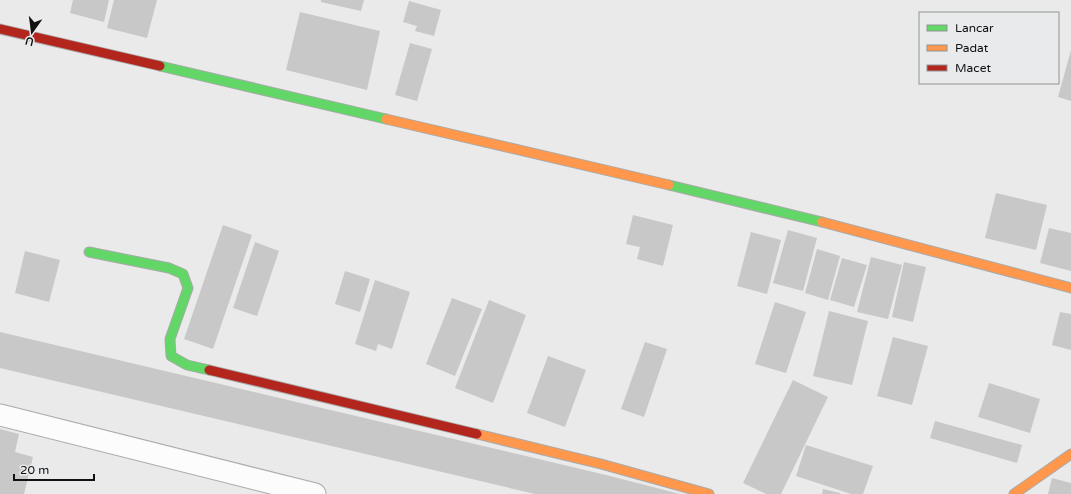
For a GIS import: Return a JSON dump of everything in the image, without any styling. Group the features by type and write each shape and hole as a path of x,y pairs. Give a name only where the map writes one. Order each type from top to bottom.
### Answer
{"street":[{"path":"0,29 748,203 1071,288"},
{"path":"89,252 169,268 183,274 188,288 170,339 171,356 187,364 601,464 709,494"},
{"path":"0,415 315,494"},
{"path":"1014,494 1071,454"}],"building":[{"path":"73,0 109,0 104,22 70,13"},
{"path":"114,0 157,0 147,38 107,28"},
{"path":"321,0 364,0 361,11 321,2"},
{"path":"409,1 441,10 434,36 415,31 417,26 403,22"},
{"path":"300,12 380,31 367,90 286,70"},
{"path":"410,43 432,49 417,101 395,95"},
{"path":"1071,50 1071,101 1058,97"},
{"path":"996,193 1047,205 1036,250 985,238"},
{"path":"633,215 673,225 663,266 637,259 640,247 626,244"},
{"path":"223,225 252,235 213,349 184,339"},
{"path":"1049,228 1071,233 1071,271 1040,263"},
{"path":"788,230 817,238 803,291 773,283"},
{"path":"751,232 781,240 767,294 737,286"},
{"path":"255,242 279,251 257,316 233,308"},
{"path":"817,249 840,256 828,300 805,293"},
{"path":"25,251 60,260 49,302 15,293"},
{"path":"871,257 902,265 888,319 857,312"},
{"path":"842,258 867,265 854,307 830,300"},
{"path":"904,262 926,267 913,322 892,317"},
{"path":"345,271 370,279 360,312 335,304"},
{"path":"375,280 410,292 392,349 378,344 376,351 355,344"},
{"path":"452,298 482,309 455,376 426,364"},
{"path":"489,300 526,315 493,403 455,388"},
{"path":"775,302 806,312 786,373 755,364"},
{"path":"829,311 868,321 852,385 813,376"},
{"path":"1060,312 1071,314 1071,350 1052,345"},
{"path":"0,332 606,475 680,494 535,494 0,368"},
{"path":"893,337 928,346 912,405 877,396"},
{"path":"645,342 667,349 644,417 621,409"},
{"path":"548,356 586,370 565,427 527,413"},
{"path":"793,380 828,397 781,494 766,494 743,483"},
{"path":"989,383 1040,399 1030,433 978,417"},
{"path":"935,421 1022,445 1017,463 930,438"},
{"path":"0,429 19,434 15,452 33,457 24,494 0,494"},
{"path":"806,445 873,466 863,494 851,494 796,476"},
{"path":"1052,478 1071,483 1071,494 1048,494"},
{"path":"823,489 840,493 840,494 822,494"}],"traffic: fast":[{"path":"160,66 386,119"},
{"path":"669,185 822,222"},
{"path":"89,252 169,268 183,274 188,288 170,339 171,356 187,365 209,370"}],"traffic: slow":[{"path":"386,119 669,185"},
{"path":"822,222 1071,288"},
{"path":"477,434 601,464 709,494"},
{"path":"1014,494 1071,454"}],"traffic: jam":[{"path":"0,29 160,66"},
{"path":"209,370 477,434"}]}
